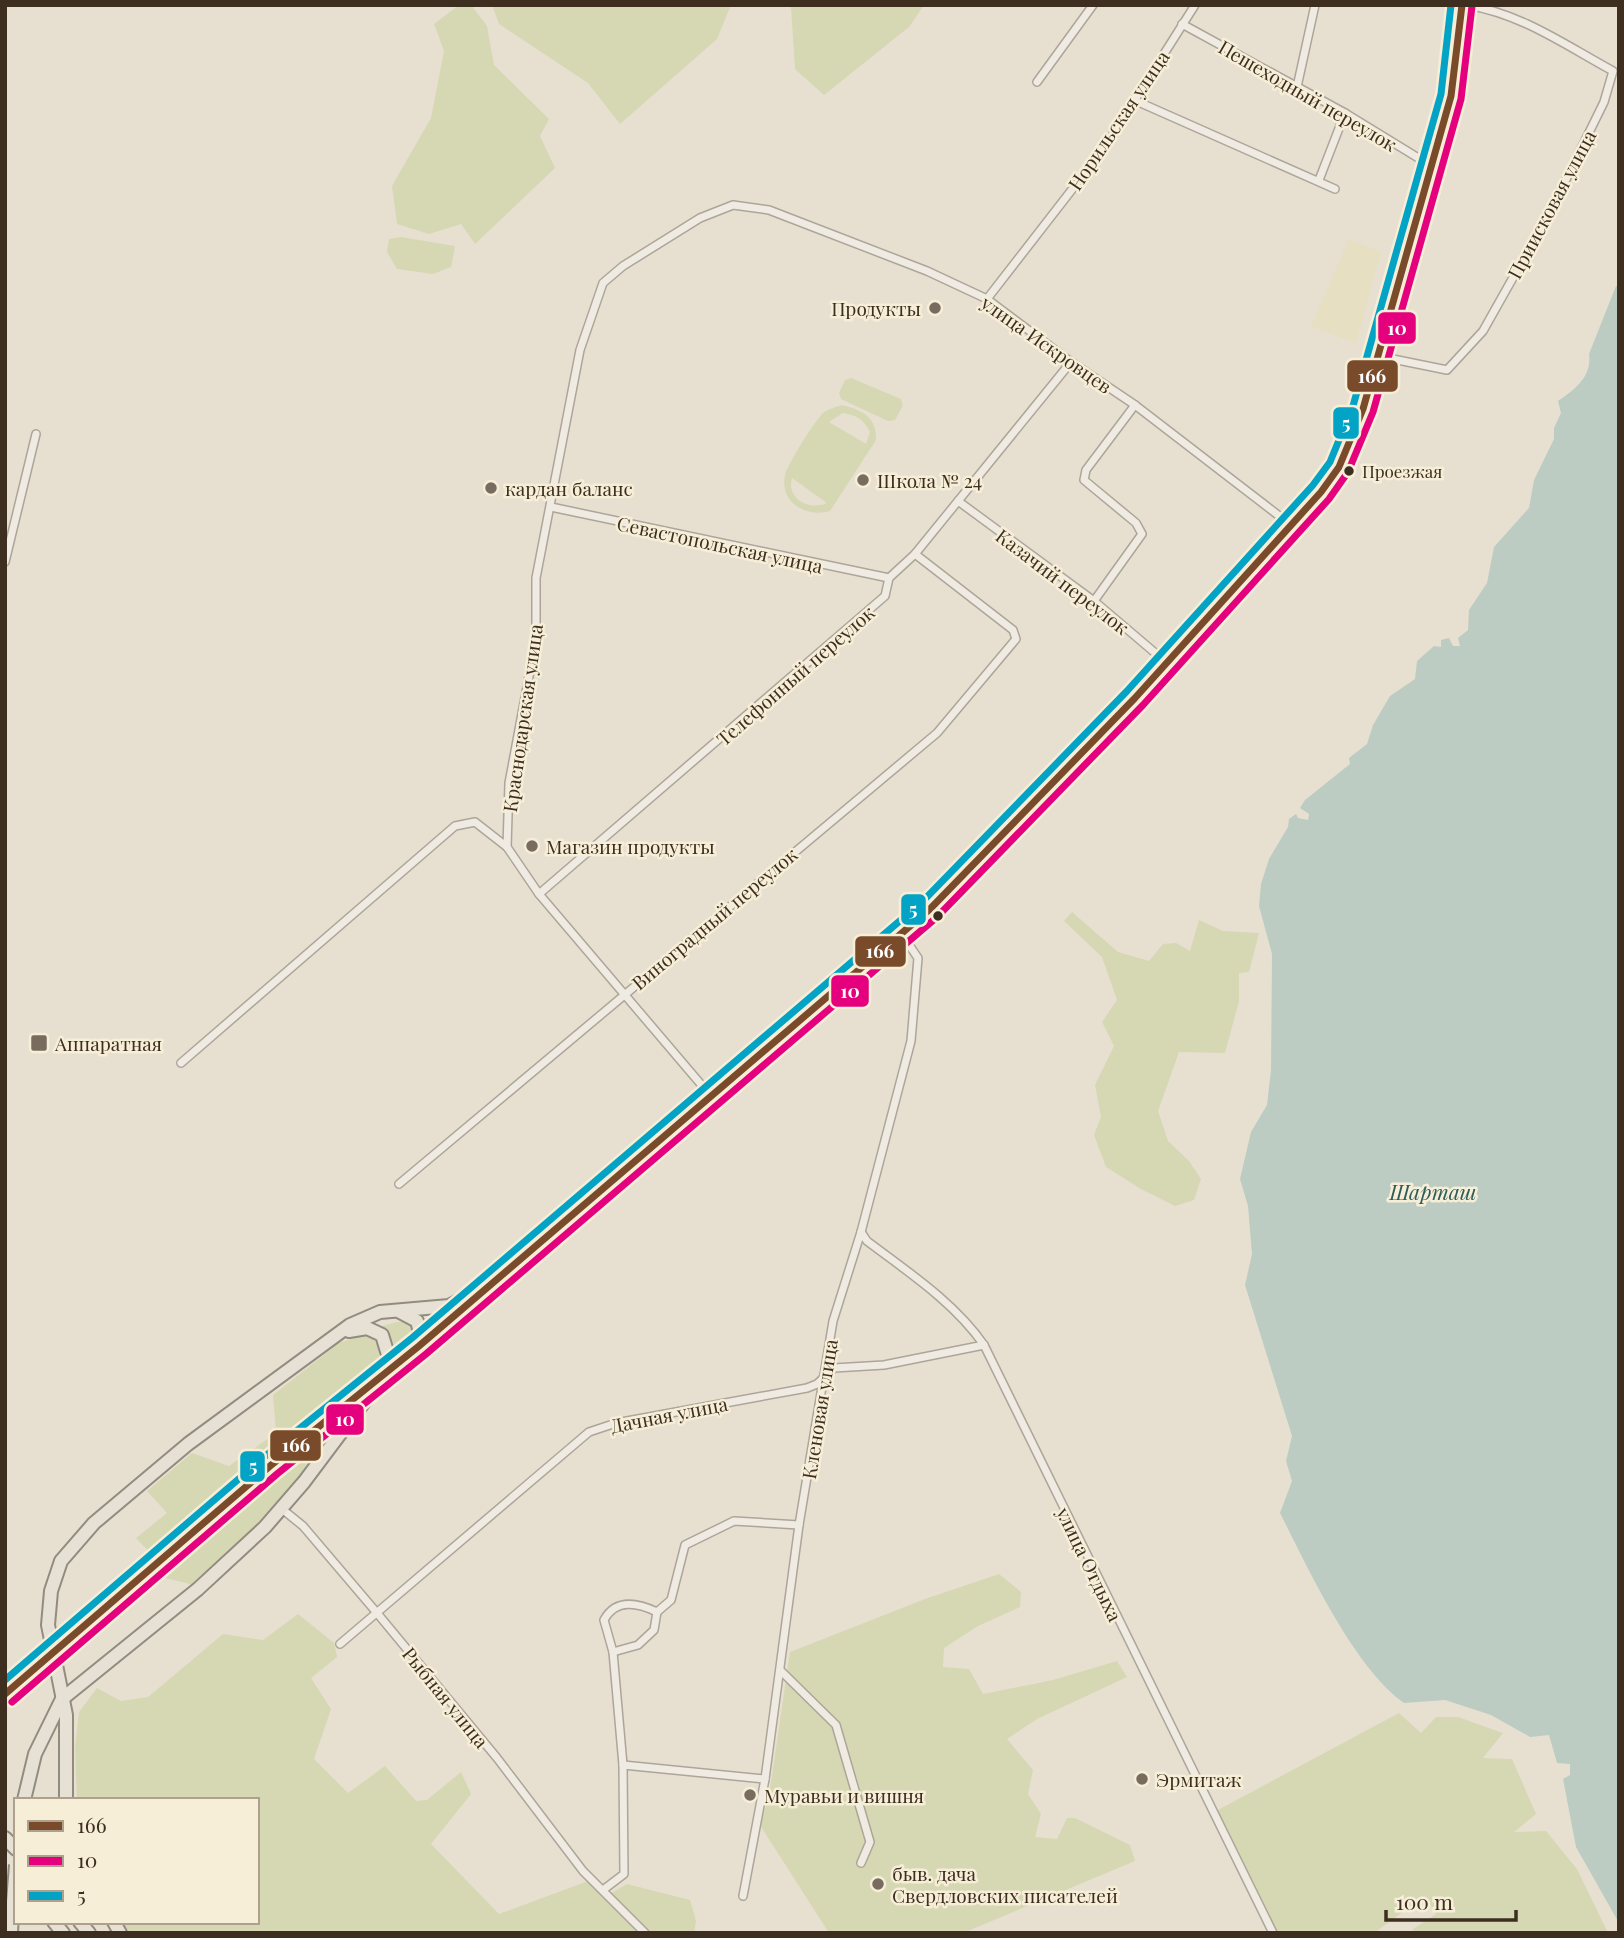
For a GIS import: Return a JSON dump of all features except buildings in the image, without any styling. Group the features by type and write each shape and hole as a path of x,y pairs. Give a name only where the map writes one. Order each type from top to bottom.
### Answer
{"main road":[{"path":"5,1693 366,1386 419,1346 901,933 997,842 1167,663 1291,525 1339,467 1363,410 1451,96 1464,5"},
{"path":"66,1798 67,1735 48,1625 54,1580 68,1550 94,1523 188,1444 332,1337 371,1314 449,1306 487,1286"},
{"path":"394,1311 417,1321 421,1336 419,1346"},
{"path":"332,1337 367,1328 382,1335 389,1358 366,1386"},
{"path":"24,1798 35,1754 62,1699 198,1589 282,1508 366,1400 395,1374 408,1354"},
{"path":"10,1933 14,1890"}],"street":[{"path":"1037,82 1093,5"},
{"name":"Норильская улица","path":"987,299 1105,147 1195,5"},
{"path":"1297,86 1315,5"},
{"name":"Приисковая улица","path":"1378,356 1447,370 1483,331 1556,201 1604,102 1613,71 1550,34 1506,13 1464,5"},
{"name":"Пешеходный переулок","path":"1182,24 1345,113 1433,167"},
{"path":"1134,100 1220,140 1335,188"},
{"path":"1319,180 1345,113"},
{"name":"улица Искровцев","path":"623,266 700,218 733,205 769,210 927,271 987,299 1071,362 1135,404 1291,525"},
{"name":"Краснодарская улица","path":"508,848 509,783 536,639 536,578 580,350 603,283 623,266"},
{"name":"Телефонный переулок","path":"539,894 885,596 889,578 915,554 1071,362"},
{"path":"1094,601 1142,534 1136,523 1084,480 1086,470 1135,404"},
{"path":"5,562 36,434"},
{"name":"Казачий переулок","path":"958,501 1094,601 1167,663"},
{"name":"Севастопольская улица","path":"551,507 889,578"},
{"name":"Виноградный переулок","path":"399,1184 937,733 1016,639 1013,630 915,554"},
{"name":"Краснодарская улица","path":"181,1063 456,826 475,822 508,848"},
{"path":"508,848 539,894 710,1095"},
{"name":"Кленовая улица","path":"743,1896 765,1779 799,1525 833,1321 861,1232 911,1041 918,958 901,933"},
{"name":"улица Отдыха","path":"861,1232 867,1241 928,1287 971,1327 984,1345 1273,1933"},
{"name":"Дачная улица","path":"340,1644 589,1432 616,1423 807,1388 817,1384 834,1368 884,1364 984,1345"},
{"name":"Рыбная улица","path":"282,1508 303,1526 377,1613 497,1758 583,1871 645,1933"},
{"path":"613,1652 628,1649 646,1639 657,1622 657,1612 671,1600 685,1545 734,1521 799,1525"},
{"path":"603,1890 624,1874 623,1765 613,1652 604,1626 608,1612 624,1604 657,1612"},
{"path":"780,1670 836,1725 870,1842 861,1863"},
{"path":"623,1765 765,1779"}],"shaded area":[{"path":"1349,239 1381,252 1356,344 1311,326"}],"green space":[{"path":"459,5 471,5 487,26 494,65 549,119 540,136 555,168 475,244 461,224 429,234 397,224 392,186 431,118 444,51 434,24"},
{"path":"492,5 731,5 717,39 620,124 588,83 499,24"},
{"path":"787,5 924,5 909,27 824,95 795,69 791,7"},
{"path":"401,237 455,246 451,267 433,274 397,269 387,252 389,239"},
{"path":"851,378 901,399 903,405 895,420 888,421 841,399 839,393 845,380"},
{"path":"842,405 856,409 871,420 876,440 830,511 821,513 804,510 791,501 786,493 785,475 818,418 826,411","holes":["843,413 856,417 865,424 870,432 866,444 829,422","792,478 827,503 814,505 801,501 793,492"]},
{"path":"1072,912 1118,952 1149,961 1163,944 1176,943 1190,951 1199,920 1223,931 1259,933 1249,972 1239,973 1239,1001 1225,1053 1179,1052 1158,1111 1168,1141 1189,1161 1201,1179 1194,1200 1175,1206 1106,1167 1094,1135 1101,1117 1095,1085 1114,1046 1102,1022 1117,1000 1102,957 1064,921"},
{"path":"407,1322 414,1328 414,1333 409,1344 394,1355 392,1341 382,1326"},
{"path":"367,1333 380,1346 379,1366 255,1478 155,1558 136,1538 167,1513 147,1491 192,1453 229,1466 276,1433 273,1395 339,1343"},
{"path":"347,1414 294,1487 236,1547 194,1585 161,1577 251,1492"},
{"path":"999,1574 1021,1592 1020,1607 978,1626 944,1648 943,1667 969,1669 983,1694 1053,1680 1117,1661 1127,1677 1037,1719 1007,1739 1033,1770 1028,1794 1041,1814 1035,1837 1057,1839 1067,1818 1075,1818 1130,1845 1135,1861 963,1933 829,1933 760,1825 769,1796 790,1652 925,1599"},
{"path":"298,1614 334,1643 337,1657 311,1678 331,1709 314,1759 348,1793 385,1766 416,1801 427,1800 461,1772 471,1794 431,1844 499,1914 588,1881 608,1895 627,1884 690,1900 696,1921 694,1933 128,1933 124,1924 259,1924 259,1798 77,1798 75,1748 79,1712 97,1688 121,1701 148,1697 223,1634 263,1640"},
{"path":"1399,1713 1421,1733 1436,1717 1458,1717 1503,1733 1483,1758 1512,1759 1536,1814 1514,1832 1546,1831 1577,1869 1608,1933 1414,1933 1413,1929 1436,1914 1425,1896 1374,1933 1277,1933 1216,1811"}],"water":[{"name":"Шарташ","path":"1616,286 1619,287 1619,1923 1576,1847 1563,1779 1570,1775 1570,1764 1557,1763 1549,1735 1530,1737 1491,1715 1445,1700 1404,1703 1385,1687 1367,1666 1334,1616 1304,1562 1280,1513 1292,1481 1286,1461 1292,1436 1245,1285 1252,1254 1248,1206 1240,1179 1251,1132 1267,1105 1271,1070 1272,954 1259,906 1261,884 1269,859 1288,827 1289,819 1296,814 1298,818 1308,820 1309,814 1300,808 1305,800 1350,764 1349,758 1367,744 1373,725 1390,696 1415,679 1417,661 1434,646 1441,647 1441,640 1449,638 1453,646 1460,646 1458,638 1468,630 1469,610 1487,583 1494,547 1529,508 1534,480 1554,439 1554,428 1561,413 1558,401 1585,376 1589,354"}],"transit line":[{"name":"5","path":"5,1680 263,1458 412,1338 923,901 1127,691 1313,485 1330,462 1353,406 1441,94 1451,5"},
{"name":"166","path":"5,1694 270,1466 419,1346 930,909 1135,698 1321,492 1339,467 1363,409 1451,96 1462,5"},
{"name":"10","path":"12,1702 277,1474 426,1354 937,917 1143,705 1329,499 1348,472 1373,412 1461,99 1472,6"}],"place":[{"name":"Продукты","path":"935,308"},
{"name":"Проезжая","path":"1349,471"},
{"name":"Школа № 24","path":"863,480"},
{"name":"кардан баланс","path":"491,488"},
{"name":"Магазин продукты","path":"532,846"},
{"name":"Аппаратная","path":"39,1043"},
{"name":"Эрмитаж","path":"1142,1779"},
{"name":"Муравьи и вишня","path":"750,1795"},
{"name":"быв. дача Свердловских писателей","path":"878,1884"}]}
